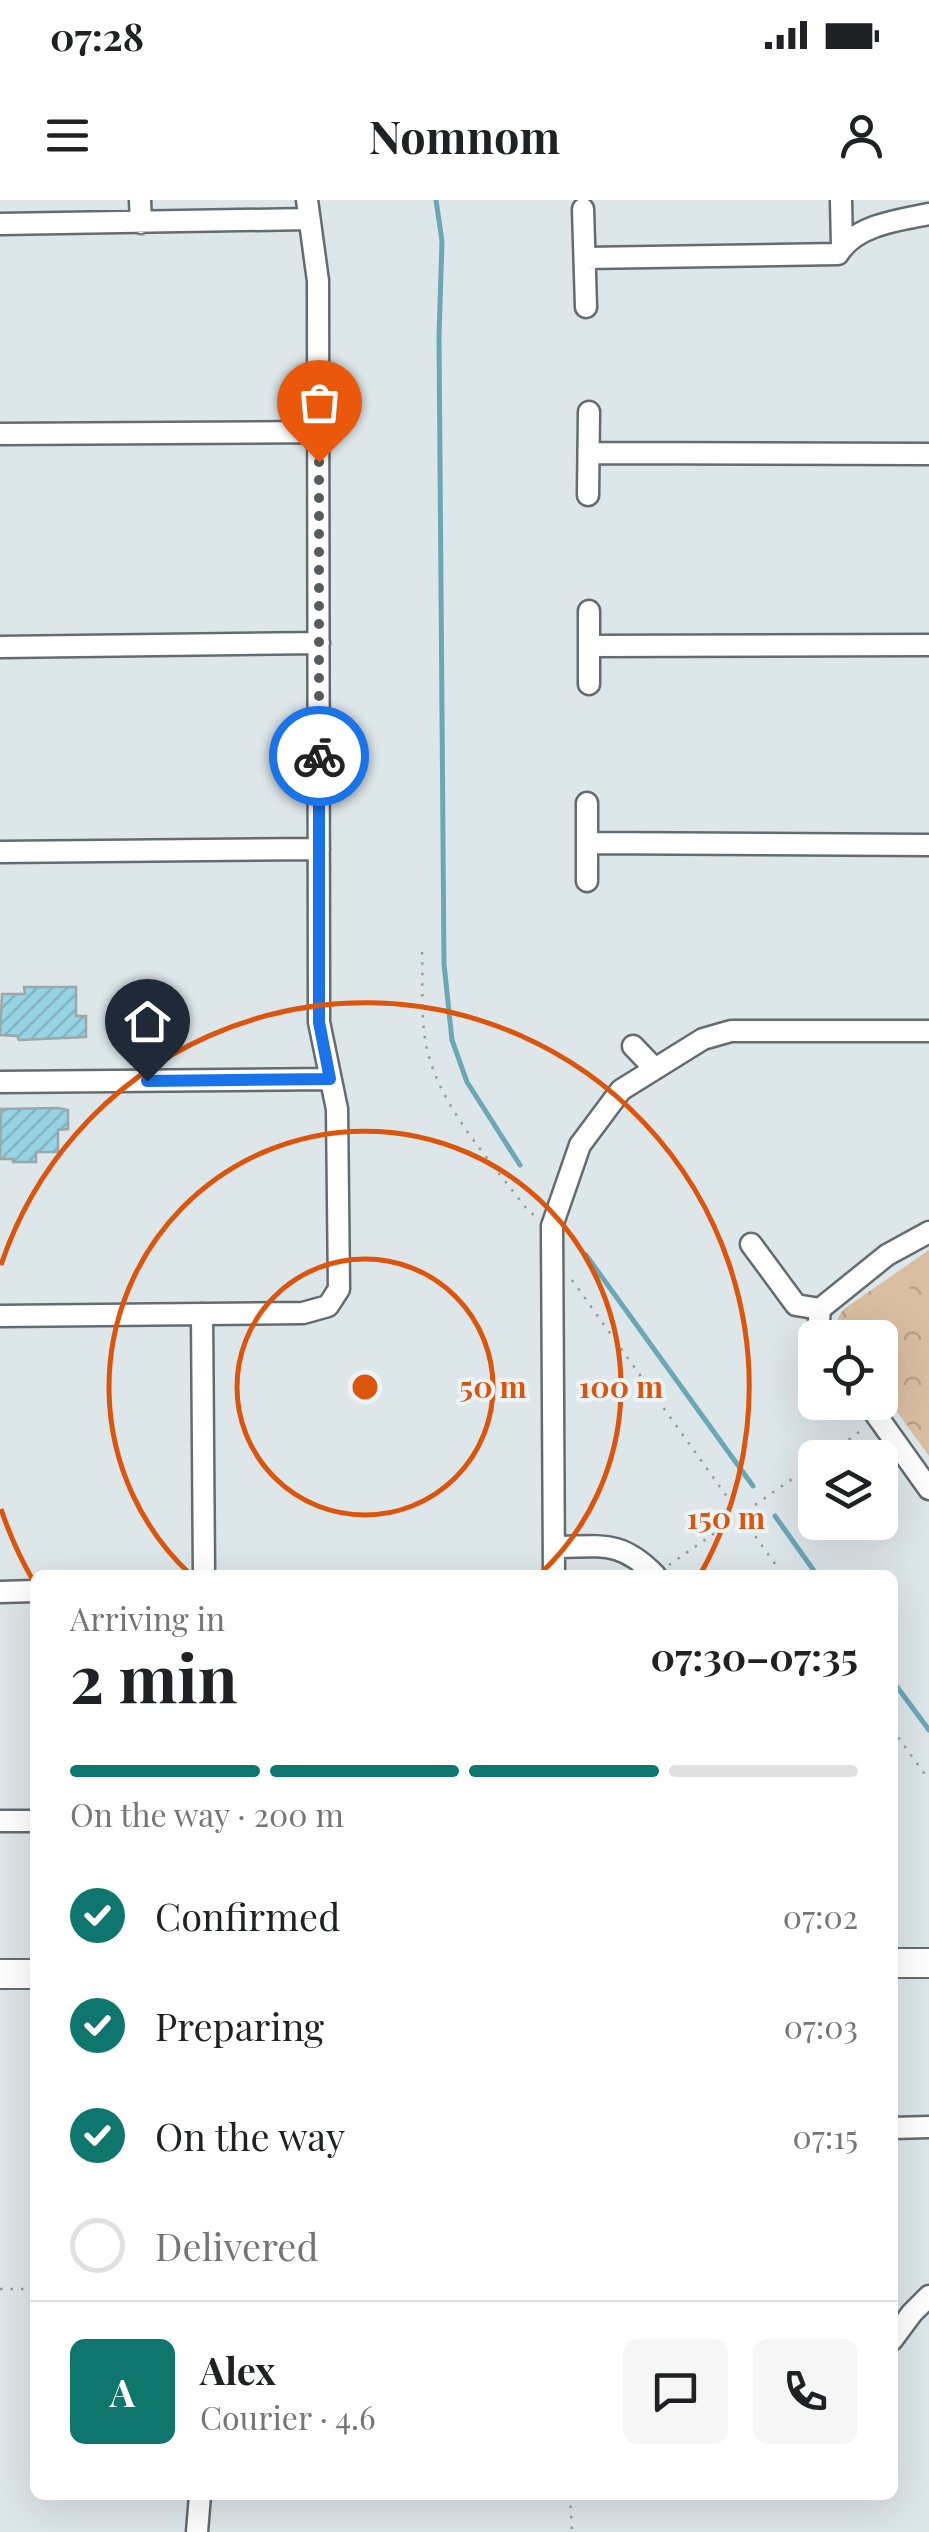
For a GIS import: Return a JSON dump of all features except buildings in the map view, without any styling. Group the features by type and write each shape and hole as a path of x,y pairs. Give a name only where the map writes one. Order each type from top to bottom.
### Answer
{"main road":[{"path":"898,1963 929,1963"},
{"path":"0,1974 30,1974"}],"street":[{"path":"140,200 140,223"},
{"path":"841,200 842,247"},
{"path":"584,209 586,307"},
{"path":"0,224 140,223 308,210 318,281 319,1022 337,1108 339,1289 328,1306 303,1312 0,1316"},
{"path":"585,258 838,254 842,247 876,225 929,214"},
{"path":"588,495 590,412"},
{"path":"0,434 318,432"},
{"path":"589,453 929,454"},
{"path":"589,611 589,684"},
{"path":"0,647 319,643"},
{"path":"589,646 929,645"},
{"path":"586,803 586,881"},
{"path":"586,843 929,845"},
{"path":"0,852 318,849"},
{"path":"554,1570 552,1226 580,1145 621,1090 703,1040 731,1031 929,1031"},
{"path":"633,1046 655,1069"},
{"path":"0,1082 330,1079"},
{"path":"819,1320 820,1309 887,1255 929,1232"},
{"path":"751,1244 796,1305 820,1309"},
{"path":"202,1314 204,1570"},
{"path":"880,1420 929,1489"},
{"path":"554,1548 617,1547 662,1570"},
{"path":"0,1592 30,1591"},
{"path":"0,1821 30,1821"},
{"path":"898,2128 929,2127"},
{"path":"898,2332 929,2296"},
{"path":"197,2532 200,2500"}],"path":[{"path":"422,952 425,1039 438,1084 529,1212 552,1226"},
{"path":"552,1280 574,1280 780,1570"},
{"path":"842,1440 863,1420"},
{"path":"662,1570 798,1475"},
{"path":"898,1736 929,1780"},
{"path":"0,2289 30,2289"},
{"path":"570,2500 572,2532"}],"green space":[{"path":"929,1250 929,1456 898,1413 898,1320 838,1320 844,1309"},
{"path":"903,1280 926,1311 898,1330 898,1320 848,1319"}],"waterway":[{"path":"436,200 442,241 439,336 444,964 452,1040 467,1082 520,1165"},
{"path":"586,1255 753,1486"},
{"path":"775,1516 813,1570"},
{"path":"898,1688 929,1730"}],"way so far":[{"path":"319,462 319,756"}],"route":[{"path":"147,1081 330,1079 319,1022 319,756"}]}
